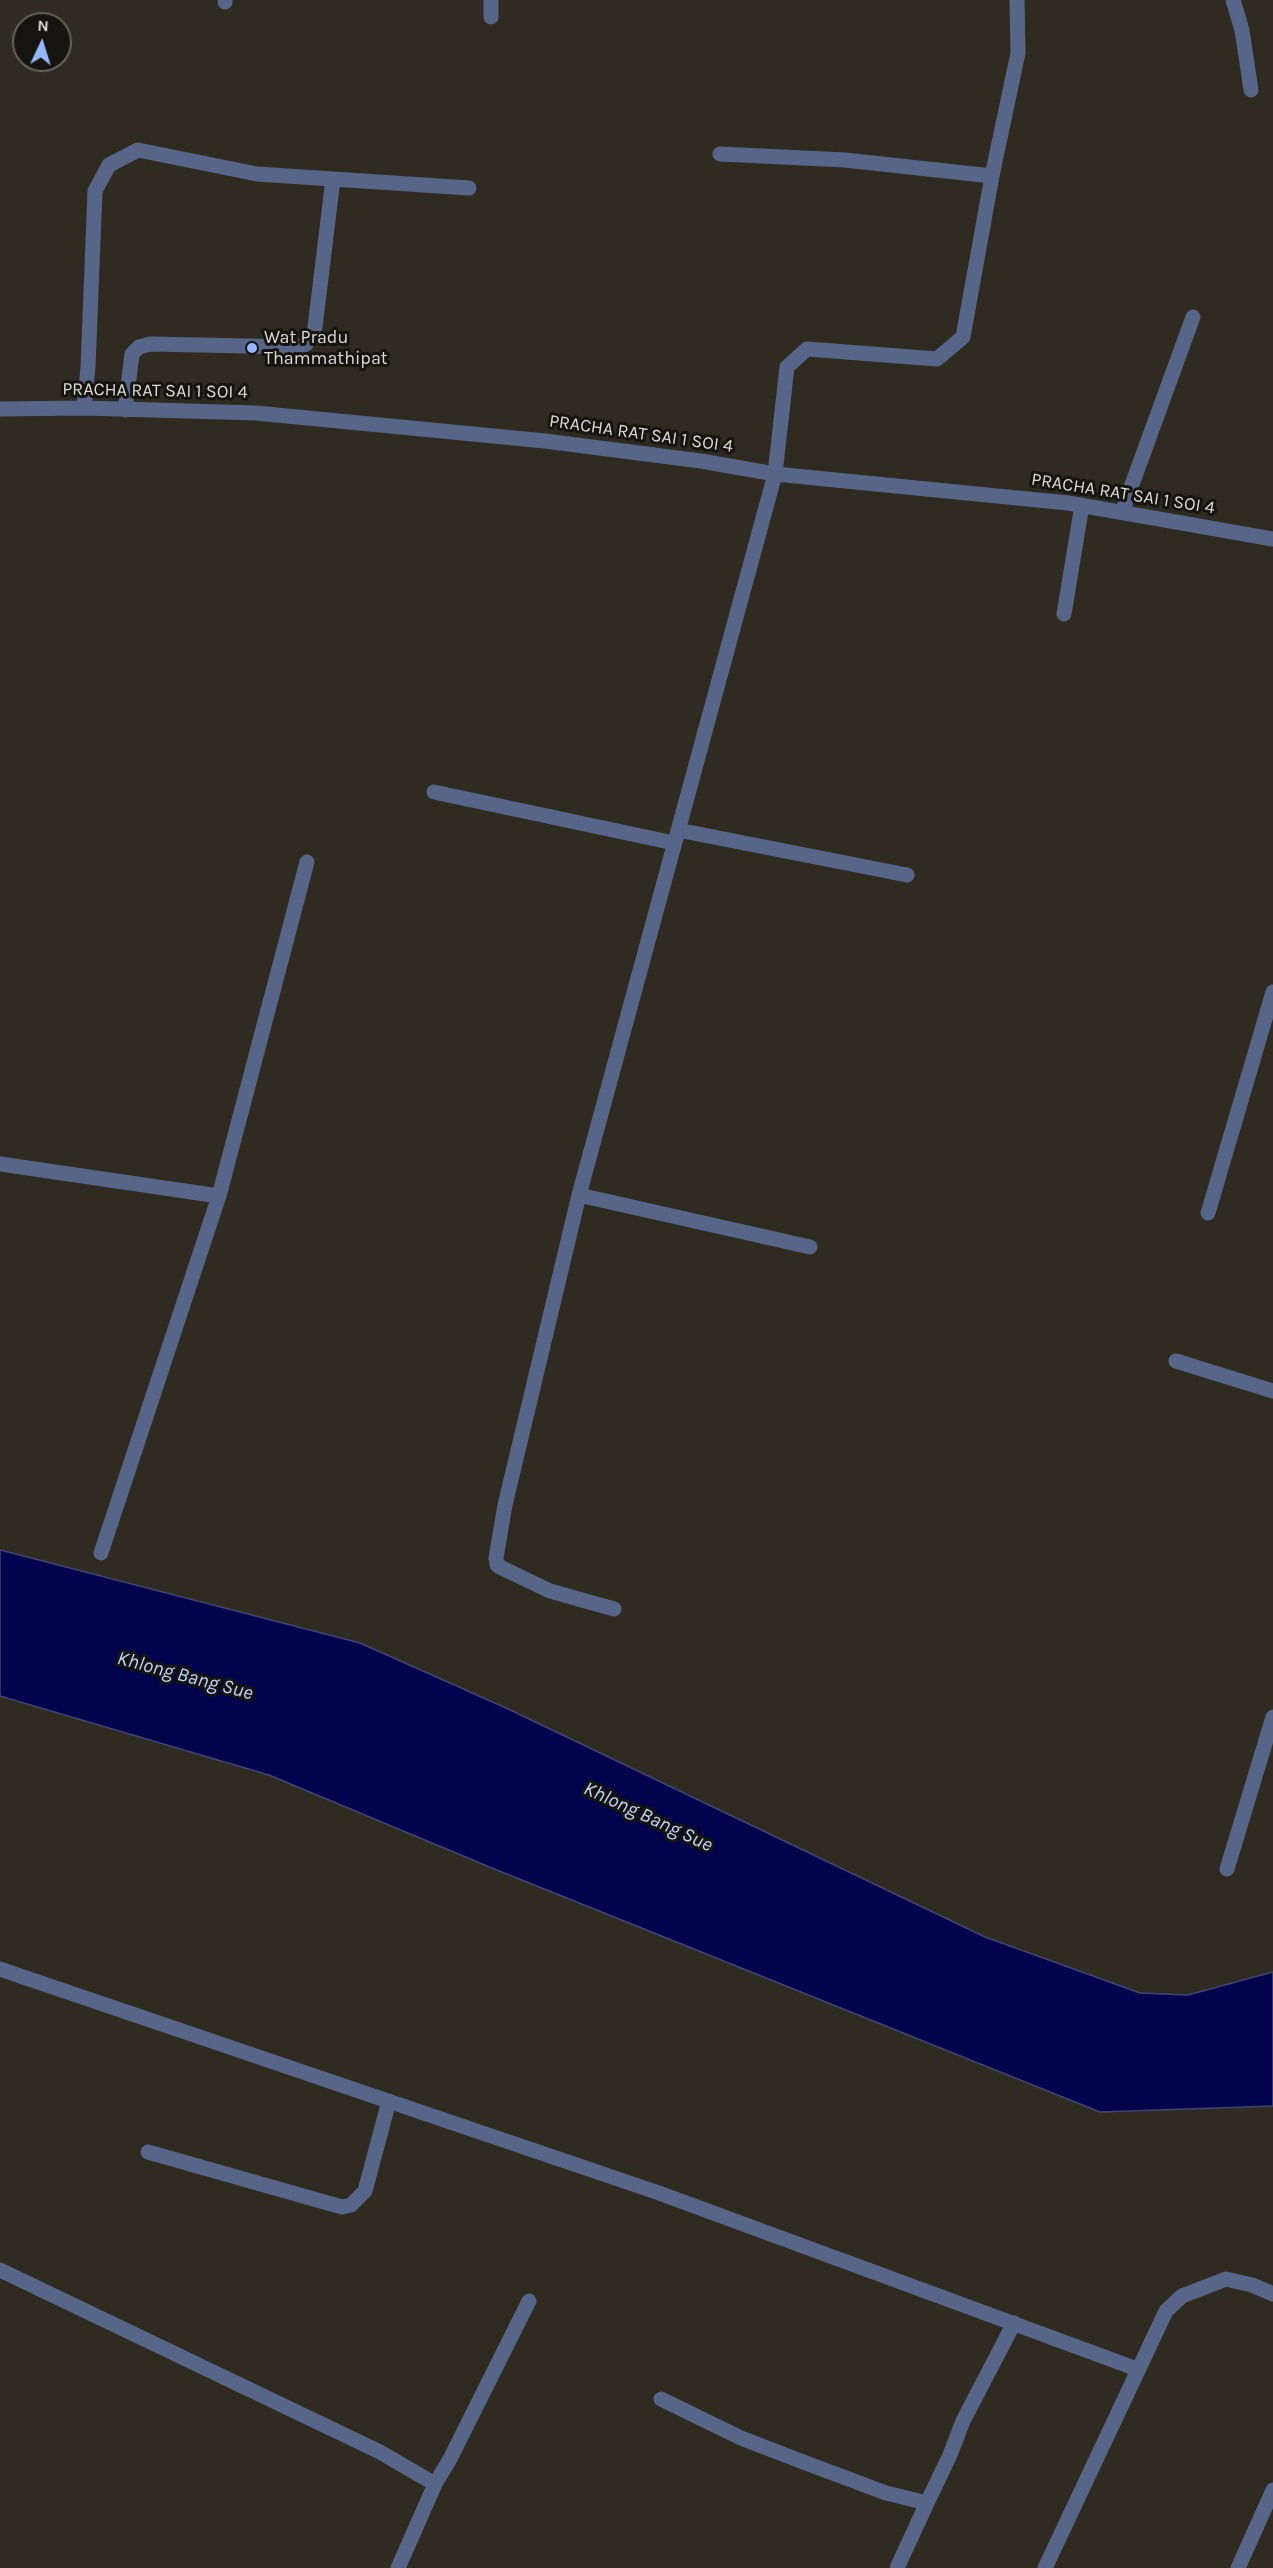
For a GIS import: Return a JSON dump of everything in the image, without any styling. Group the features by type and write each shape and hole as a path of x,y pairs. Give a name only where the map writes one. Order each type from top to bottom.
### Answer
{"street":[{"path":"490,0 490,16"},
{"path":"614,1609 550,1591 502,1568 497,1564 496,1558 505,1505 579,1195 775,474 788,367 807,349 937,359 963,337 992,176 1018,53 1017,0"},
{"path":"1233,0 1242,30 1251,90"},
{"path":"84,408 88,367 95,191 109,165 138,150 257,174 469,188"},
{"path":"720,154 845,160 992,176"},
{"path":"125,410 132,354 139,347 150,344 299,347 306,344 314,333 315,327 333,179"},
{"path":"1122,512 1192,317"},
{"name":"PRACHA RAT SAI 1 SOI 4","path":"0,409 84,408 256,413 534,439 701,460 775,474 1082,505 1273,538"},
{"path":"1064,614 1082,505"},
{"path":"434,792 907,875"},
{"path":"101,1553 219,1196 307,862"},
{"path":"1208,1213 1273,992"},
{"path":"0,1164 219,1196"},
{"path":"579,1195 810,1247"},
{"path":"1176,1361 1273,1391"},
{"path":"1227,1869 1273,1717"},
{"path":"0,1969 659,2193 1137,2369"},
{"path":"148,2152 342,2207 351,2205 365,2191 389,2101"},
{"path":"0,2270 380,2452 435,2484"},
{"path":"1045,2568 1166,2311 1182,2296 1226,2279 1252,2285 1273,2294"},
{"path":"398,2568 435,2484 450,2459 528,2301"},
{"path":"897,2568 950,2455 963,2421 1014,2324"},
{"path":"661,2399 741,2438 886,2493 927,2503"},
{"path":"1238,2568 1273,2490"}],"water":[{"name":"Khlong Bang Sue","path":"0,1550 360,1643 506,1708 985,1937 1140,1993 1188,1995 1273,1972 1273,2106 1100,2112 492,1868 269,1775 0,1696"}],"place":[{"name":"Wat Pradu Thammathipat","path":"252,348"}]}
